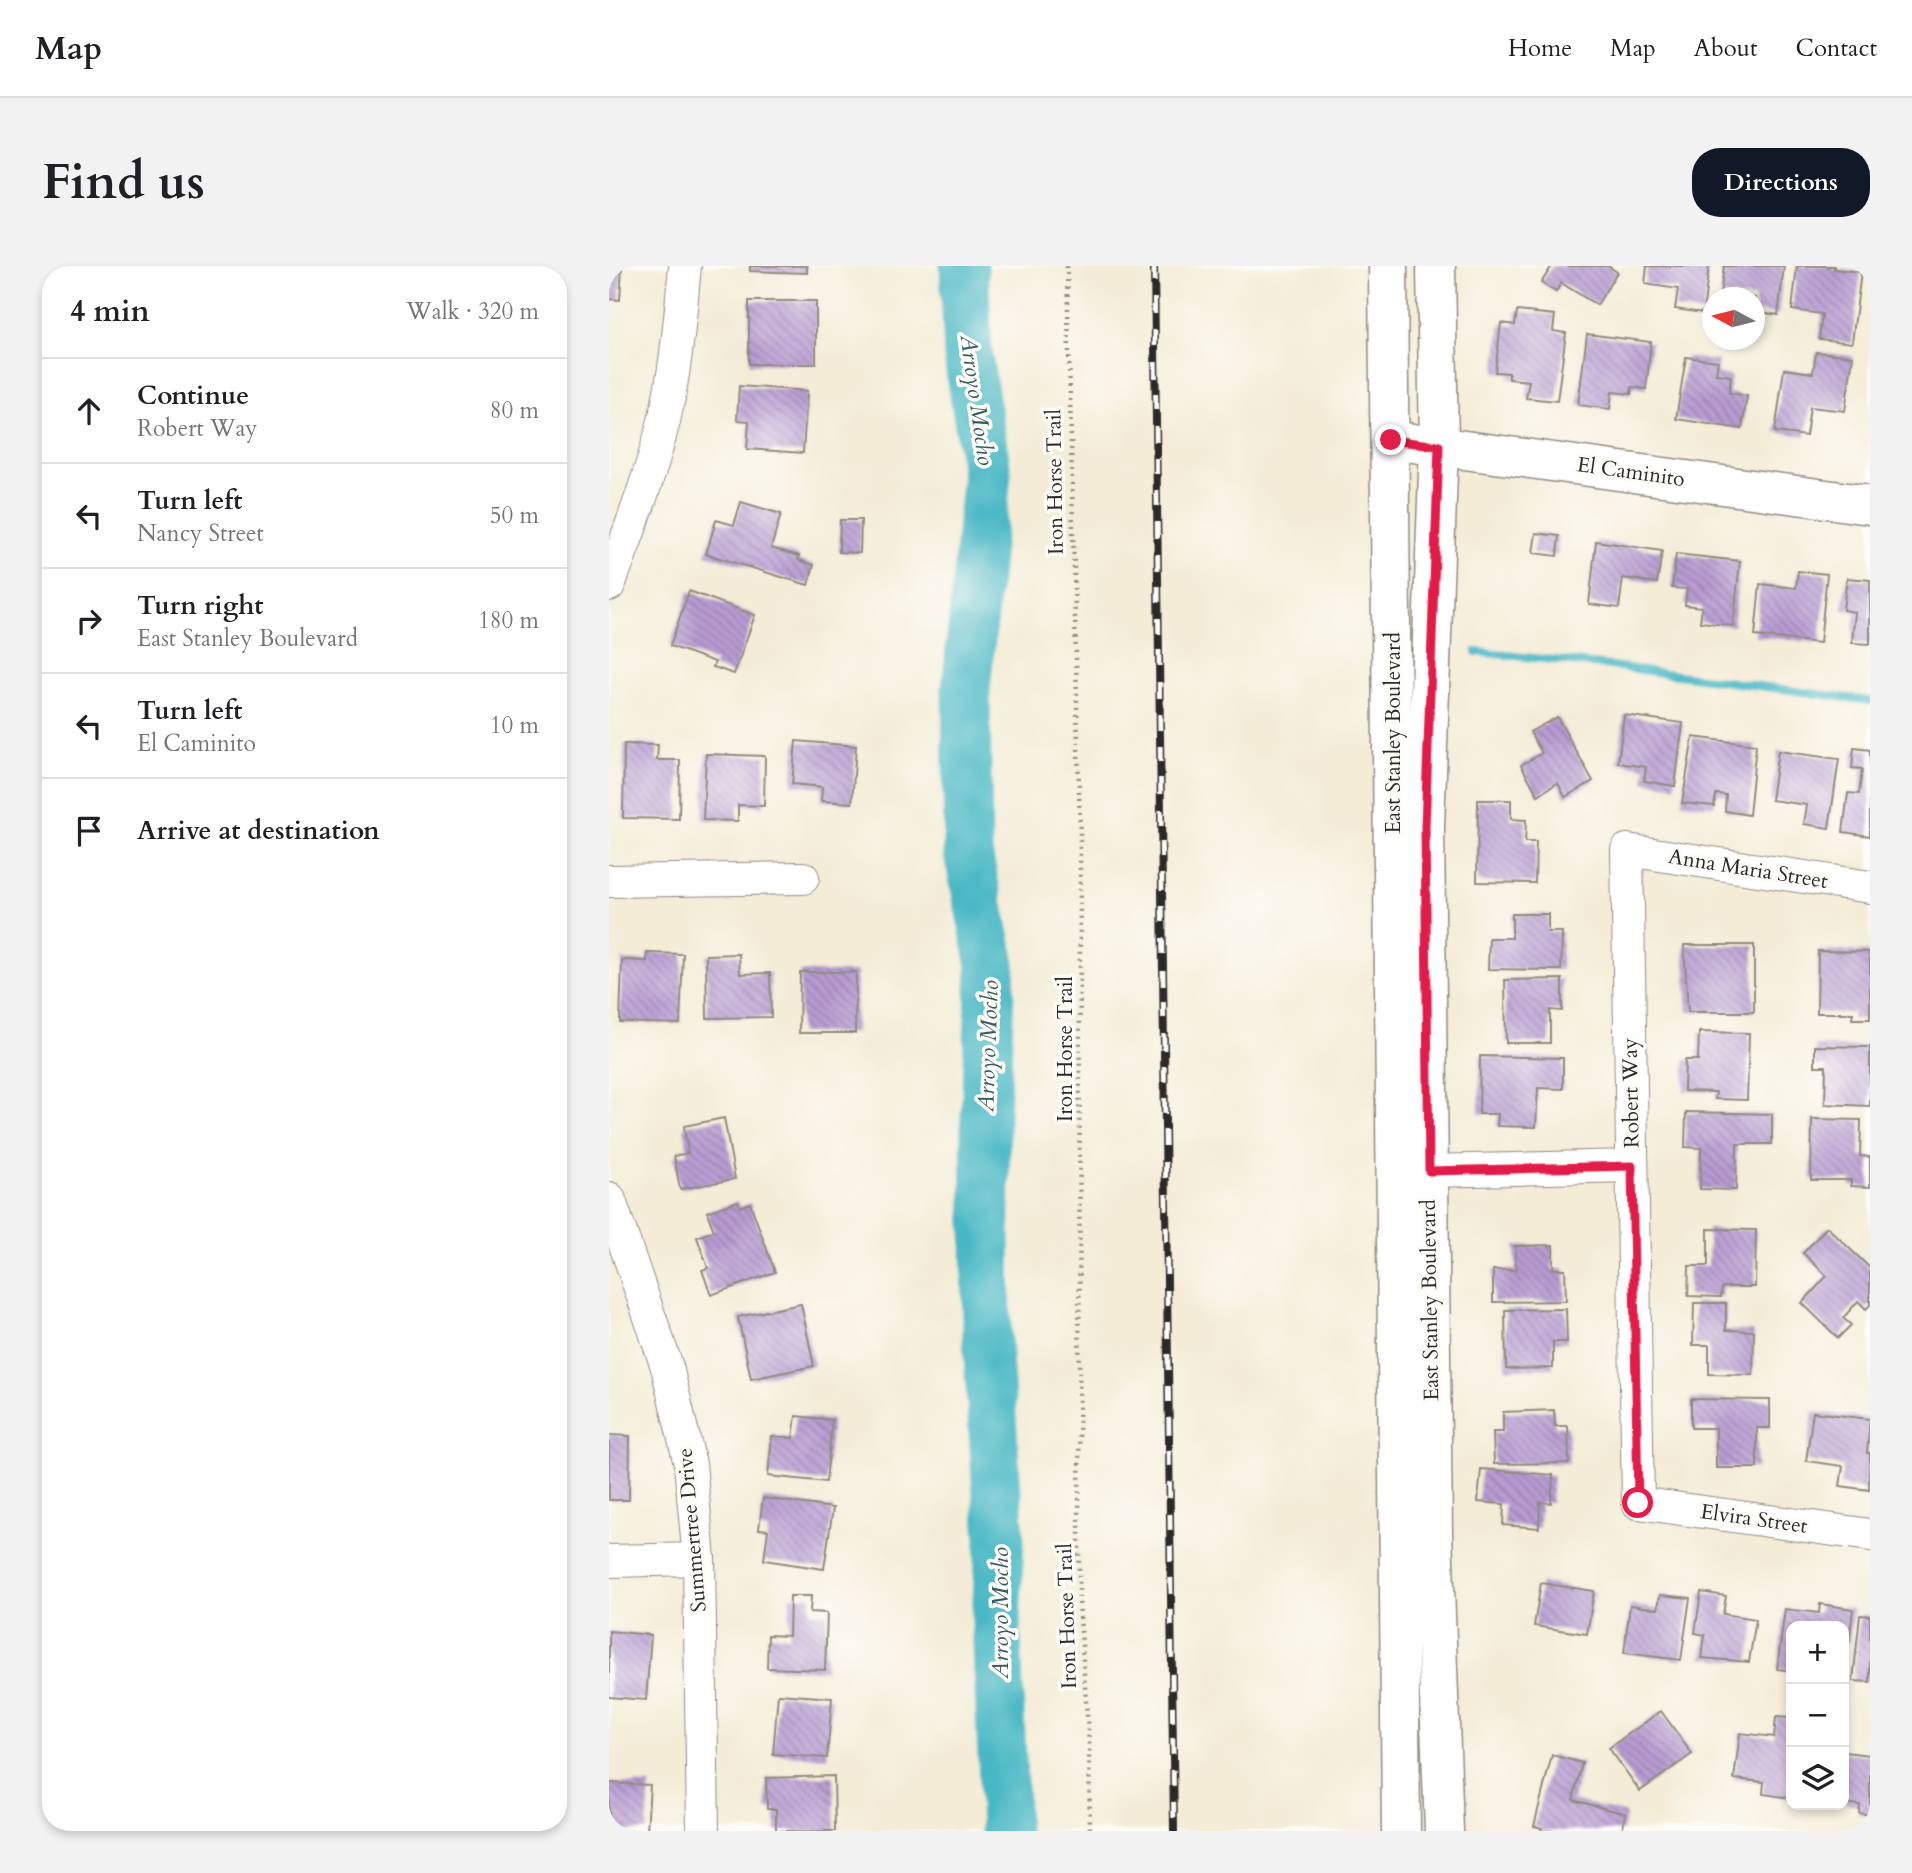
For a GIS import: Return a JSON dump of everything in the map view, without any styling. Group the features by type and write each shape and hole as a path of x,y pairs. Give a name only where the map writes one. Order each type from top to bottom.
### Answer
{"main road":[{"name":"East Stanley Boulevard","path":"1388,266 1401,1831"},
{"name":"East Stanley Boulevard","path":"1436,266 1439,446 1425,827 1433,1533 1444,1831"},
{"name":"El Caminito","path":"1391,440 1870,505"}],"street":[{"path":"609,585 632,525 664,422 678,342 685,266"},
{"name":"Anna Maria Street","path":"1627,850 1870,887"},
{"name":"Robert Way","path":"1627,850 1638,1503"},
{"path":"609,881 803,878"},
{"path":"1429,1171 1632,1166"},
{"name":"Summertree Drive","path":"609,1198 667,1367 690,1464 699,1559 703,1831"},
{"name":"Elvira Street","path":"1638,1503 1870,1535"},
{"path":"609,1561 699,1559"}],"path":[{"name":"Iron Horse Trail","path":"1067,266 1080,832 1079,1602 1089,1744 1090,1831"}],"building":[{"path":"609,266 622,266 620,300 609,299"},
{"path":"750,266 807,266 807,273 750,271"},
{"path":"1552,266 1608,266 1617,272 1597,305 1561,283 1556,292 1541,283"},
{"path":"1647,266 1709,266 1706,287 1702,287 1702,313 1675,309 1678,289 1645,284"},
{"path":"1724,266 1784,266 1778,315 1765,313 1765,287 1721,287"},
{"path":"1797,266 1834,266 1834,269 1861,272 1852,343 1819,339 1822,314 1792,310"},
{"path":"749,301 816,301 816,364 749,364"},
{"path":"1517,311 1555,315 1553,331 1566,333 1557,401 1526,398 1529,381 1509,379 1509,373 1495,372 1501,323 1515,325"},
{"path":"1587,334 1651,342 1646,389 1632,387 1631,394 1612,392 1610,409 1578,405"},
{"path":"1816,352 1853,356 1845,411 1810,407 1806,436 1775,432 1784,369 1813,373"},
{"path":"1686,357 1718,361 1716,374 1731,376 1729,393 1747,396 1742,429 1676,419"},
{"path":"739,386 807,391 803,453 747,449 749,421 737,420"},
{"path":"741,502 781,514 771,548 799,556 798,560 814,565 808,585 706,554 716,520 734,525"},
{"path":"840,520 861,520 860,553 839,552"},
{"path":"1536,533 1559,536 1557,556 1533,553"},
{"path":"1596,541 1662,551 1657,583 1623,578 1619,608 1589,604"},
{"path":"1676,554 1740,561 1733,626 1700,622 1702,607 1685,605 1687,589 1672,588"},
{"path":"1798,571 1827,574 1820,643 1755,636 1760,584 1796,588"},
{"path":"1847,578 1870,580 1870,644 1852,643 1855,612 1843,610"},
{"path":"689,591 755,615 734,674 713,667 715,662 670,646"},
{"path":"1624,715 1683,723 1675,786 1644,781 1646,767 1618,763"},
{"path":"1557,717 1593,781 1565,797 1558,783 1538,795 1521,765 1542,753 1530,732"},
{"path":"1693,737 1756,745 1749,815 1725,811 1726,795 1716,794 1714,806 1682,803"},
{"path":"796,741 856,746 852,803 821,801 822,787 792,784"},
{"path":"624,744 658,745 657,760 680,760 679,819 623,818"},
{"path":"1854,748 1870,750 1870,836 1843,832 1848,793 1859,794 1862,769 1852,768"},
{"path":"1778,751 1839,759 1829,828 1804,824 1807,805 1771,800"},
{"path":"706,754 765,756 764,806 738,805 738,821 703,820"},
{"path":"1478,800 1511,800 1511,819 1526,820 1525,842 1536,842 1535,883 1477,882"},
{"path":"1512,914 1548,914 1548,932 1562,932 1561,970 1488,969 1489,938 1512,938"},
{"path":"1684,945 1754,945 1754,1012 1688,1012"},
{"path":"1818,951 1870,952 1870,1019 1852,1019 1853,1013 1817,1013"},
{"path":"647,953 683,954 680,1024 620,1022 622,960 647,961"},
{"path":"739,954 740,974 770,973 771,1017 707,1018 706,955"},
{"path":"800,972 856,972 855,1033 799,1033"},
{"path":"1562,979 1562,1011 1550,1010 1550,1043 1506,1043 1505,980"},
{"path":"1699,1032 1749,1033 1747,1100 1715,1099 1716,1092 1684,1091 1685,1060 1698,1060"},
{"path":"1815,1046 1870,1047 1870,1106 1825,1104 1826,1066 1815,1066"},
{"path":"1480,1056 1563,1058 1563,1089 1538,1088 1536,1127 1497,1126 1498,1114 1479,1114"},
{"path":"1686,1112 1772,1114 1772,1144 1737,1144 1736,1190 1700,1189 1701,1148 1685,1147"},
{"path":"724,1118 735,1179 680,1189 674,1156 688,1153 684,1126"},
{"path":"1812,1119 1861,1120 1860,1156 1870,1157 1870,1187 1851,1186 1851,1180 1811,1180"},
{"path":"738,1201 740,1207 750,1203 775,1272 711,1295 702,1270 708,1268 697,1237 714,1231 707,1212"},
{"path":"1827,1227 1870,1268 1870,1305 1866,1309 1858,1301 1843,1318 1851,1325 1838,1338 1802,1303 1827,1276 1803,1253"},
{"path":"1708,1229 1756,1230 1755,1287 1722,1287 1721,1297 1688,1296 1689,1266 1708,1266"},
{"path":"1553,1245 1553,1269 1565,1269 1566,1301 1493,1302 1493,1270 1516,1270 1515,1246"},
{"path":"1694,1303 1726,1303 1726,1330 1754,1331 1753,1375 1709,1374 1709,1345 1693,1345"},
{"path":"801,1304 814,1366 751,1379 738,1317"},
{"path":"1566,1309 1567,1342 1553,1342 1553,1368 1506,1369 1505,1310"},
{"path":"1691,1399 1770,1400 1770,1428 1757,1428 1757,1468 1716,1468 1716,1428 1691,1428"},
{"path":"1554,1410 1555,1426 1568,1426 1569,1463 1494,1464 1493,1432 1503,1432 1503,1412"},
{"path":"1813,1412 1870,1419 1867,1453 1870,1453 1869,1490 1840,1486 1843,1466 1806,1461"},
{"path":"796,1416 832,1420 826,1482 768,1476 772,1436 793,1438"},
{"path":"609,1435 630,1436 629,1500 609,1500"},
{"path":"1481,1469 1553,1475 1551,1503 1540,1502 1539,1528 1503,1525 1504,1504 1478,1502"},
{"path":"763,1498 833,1508 824,1569 764,1560 768,1530 759,1529"},
{"path":"1541,1583 1594,1591 1587,1634 1534,1626"},
{"path":"1701,1592 1726,1596 1723,1614 1756,1619 1749,1662 1702,1658 1705,1635 1695,1633"},
{"path":"1660,1595 1690,1598 1681,1660 1624,1653 1630,1605 1658,1609"},
{"path":"790,1596 811,1596 810,1612 827,1613 825,1670 767,1668 768,1635 789,1636"},
{"path":"1820,1604 1853,1609 1849,1642 1849,1621 1786,1621 1786,1670 1777,1669 1785,1609 1819,1613"},
{"path":"1860,1615 1870,1616 1870,1682 1853,1681"},
{"path":"609,1631 651,1635 646,1700 609,1697"},
{"path":"778,1694 832,1698 827,1758 773,1754"},
{"path":"1661,1711 1692,1754 1640,1791 1609,1748"},
{"path":"1776,1717 1786,1718 1786,1797 1763,1794 1764,1782 1734,1779 1740,1733 1774,1737"},
{"path":"1849,1753 1870,1755 1870,1815 1859,1813 1860,1805 1849,1804"},
{"path":"1552,1755 1582,1763 1573,1800 1626,1814 1622,1831 1541,1831 1542,1828 1534,1826"},
{"path":"834,1776 835,1831 776,1831 776,1809 767,1809 766,1778"},
{"path":"609,1783 650,1785 647,1831 609,1831"}],"waterway":[{"name":"Arroyo Mocho","path":"964,266 968,356 987,473 966,690 968,853 991,964 985,1117 987,1340 1000,1540 996,1619 1005,1831"},
{"path":"1476,652 1612,666 1870,701"}],"railway":[{"path":"1154,266 1174,1831"}],"route":[{"path":"1391,440 1439,446 1425,827 1429,1171 1632,1166 1638,1503"}]}
